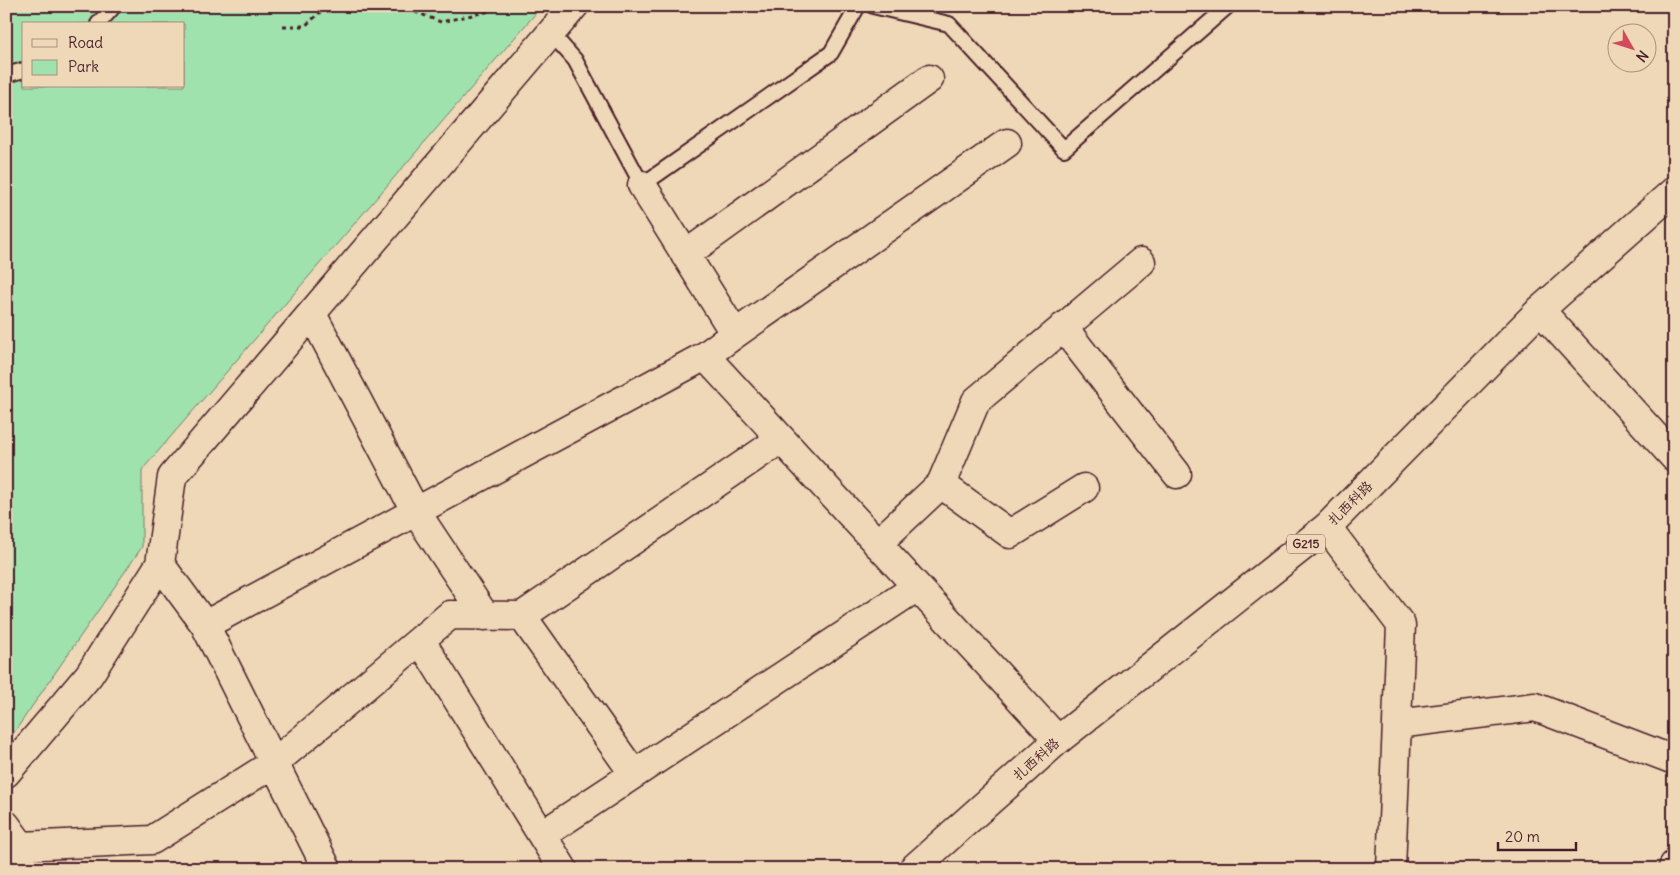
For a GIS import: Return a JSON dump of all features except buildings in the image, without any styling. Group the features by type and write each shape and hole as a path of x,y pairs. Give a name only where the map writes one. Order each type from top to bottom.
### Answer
{"main road":[{"path":"6,774 89,675 160,564 172,477 574,6"},
{"path":"685,255 929,79"},
{"path":"205,625 705,356 1006,143"},
{"path":"642,185 735,334"},
{"name":"扎西科路","path":"912,869 1058,740 1327,527 1540,310 1674,191"},
{"path":"877,544 941,484 976,401 1141,262"},
{"path":"1540,310 1674,457"},
{"path":"312,314 416,512 485,616"},
{"path":"1063,327 1176,474"},
{"path":"705,356 1058,740"},
{"path":"17,847 152,840 274,763 422,641 450,615 522,616 781,439"},
{"path":"941,484 1010,534 1084,488"},
{"path":"1327,527 1401,625 1392,869"},
{"path":"160,564 205,625 327,869"},
{"path":"542,835 918,587"},
{"path":"522,616 634,774"},
{"path":"422,641 564,869"},
{"path":"1397,724 1535,708 1674,760"}],"lane":[{"path":"100,22 114,6"},
{"path":"551,33 575,60 642,185 831,53 858,6"},
{"path":"873,6 949,24 1064,149 1228,6"},
{"path":"6,75 22,71"}],"path":[{"path":"283,26 305,26 327,6"},
{"path":"400,6 442,22 490,11 494,6"}],"green space":[{"path":"6,6 542,6 142,470 142,547 6,744"}]}
